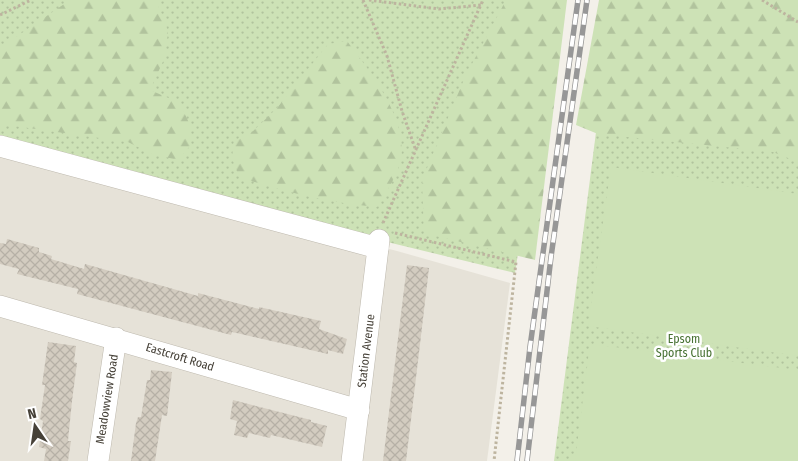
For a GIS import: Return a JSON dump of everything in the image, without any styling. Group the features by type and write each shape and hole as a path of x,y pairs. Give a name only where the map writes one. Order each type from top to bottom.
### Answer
{"street":[{"path":"0,146 379,239"},
{"name":"Station Avenue","path":"352,461 379,239"},
{"name":"Eastcroft Road","path":"0,306 116,338 359,410"},
{"name":"Meadowview Road","path":"98,461 116,338"}],"path":[{"path":"0,15 31,0"},
{"path":"363,0 387,56 402,111 416,152"},
{"path":"368,0 439,9 481,5"},
{"path":"483,0 449,73 379,239 516,262 494,461"},
{"path":"762,0 798,22"}],"shaded area":[{"path":"0,149 397,251 510,283 487,461 0,461"}],"green space":[{"path":"0,0 556,0 515,273 379,240 0,138"},
{"path":"70,0 156,0 168,31 165,57 150,90 180,103 189,123 191,145 178,160 152,154 128,142 0,124 0,48"},
{"path":"506,0 567,0 535,260 424,233 422,180 465,77"},
{"path":"599,0 798,0 798,162 773,152 598,134 576,125"},
{"path":"347,41 387,99 400,133 402,150 399,166 377,207 307,196 239,177 232,158 234,140 249,135 277,108 328,44"},
{"name":"Epsom Sports Club","path":"596,132 774,149 798,160 798,461 554,461"},
{"path":"611,167 798,194 798,356 588,326"},
{"path":"590,344 798,370 798,461 575,461"}],"building":[{"path":"7,239 39,248 39,252 52,256 51,259 84,269 85,264 198,296 198,293 259,309 259,307 321,321 319,329 347,339 343,354 328,350 328,354 232,332 231,335 77,294 78,289 17,274 19,269 0,264 0,243 6,244"},
{"path":"407,265 429,268 406,461 383,461"},
{"path":"48,342 76,346 74,362 77,363 68,441 71,441 68,461 44,461 46,449 39,447 43,421 40,419 45,385 42,385"},
{"path":"151,370 172,372 167,416 162,415 155,461 131,461 136,423 138,417 141,417 147,380 150,380"},
{"path":"233,400 311,420 311,422 327,426 322,447 271,435 270,438 249,433 247,438 234,435 237,421 230,419"}],"railway":[{"path":"517,461 530,347 578,0"},
{"path":"527,461 551,257 587,0"}]}
